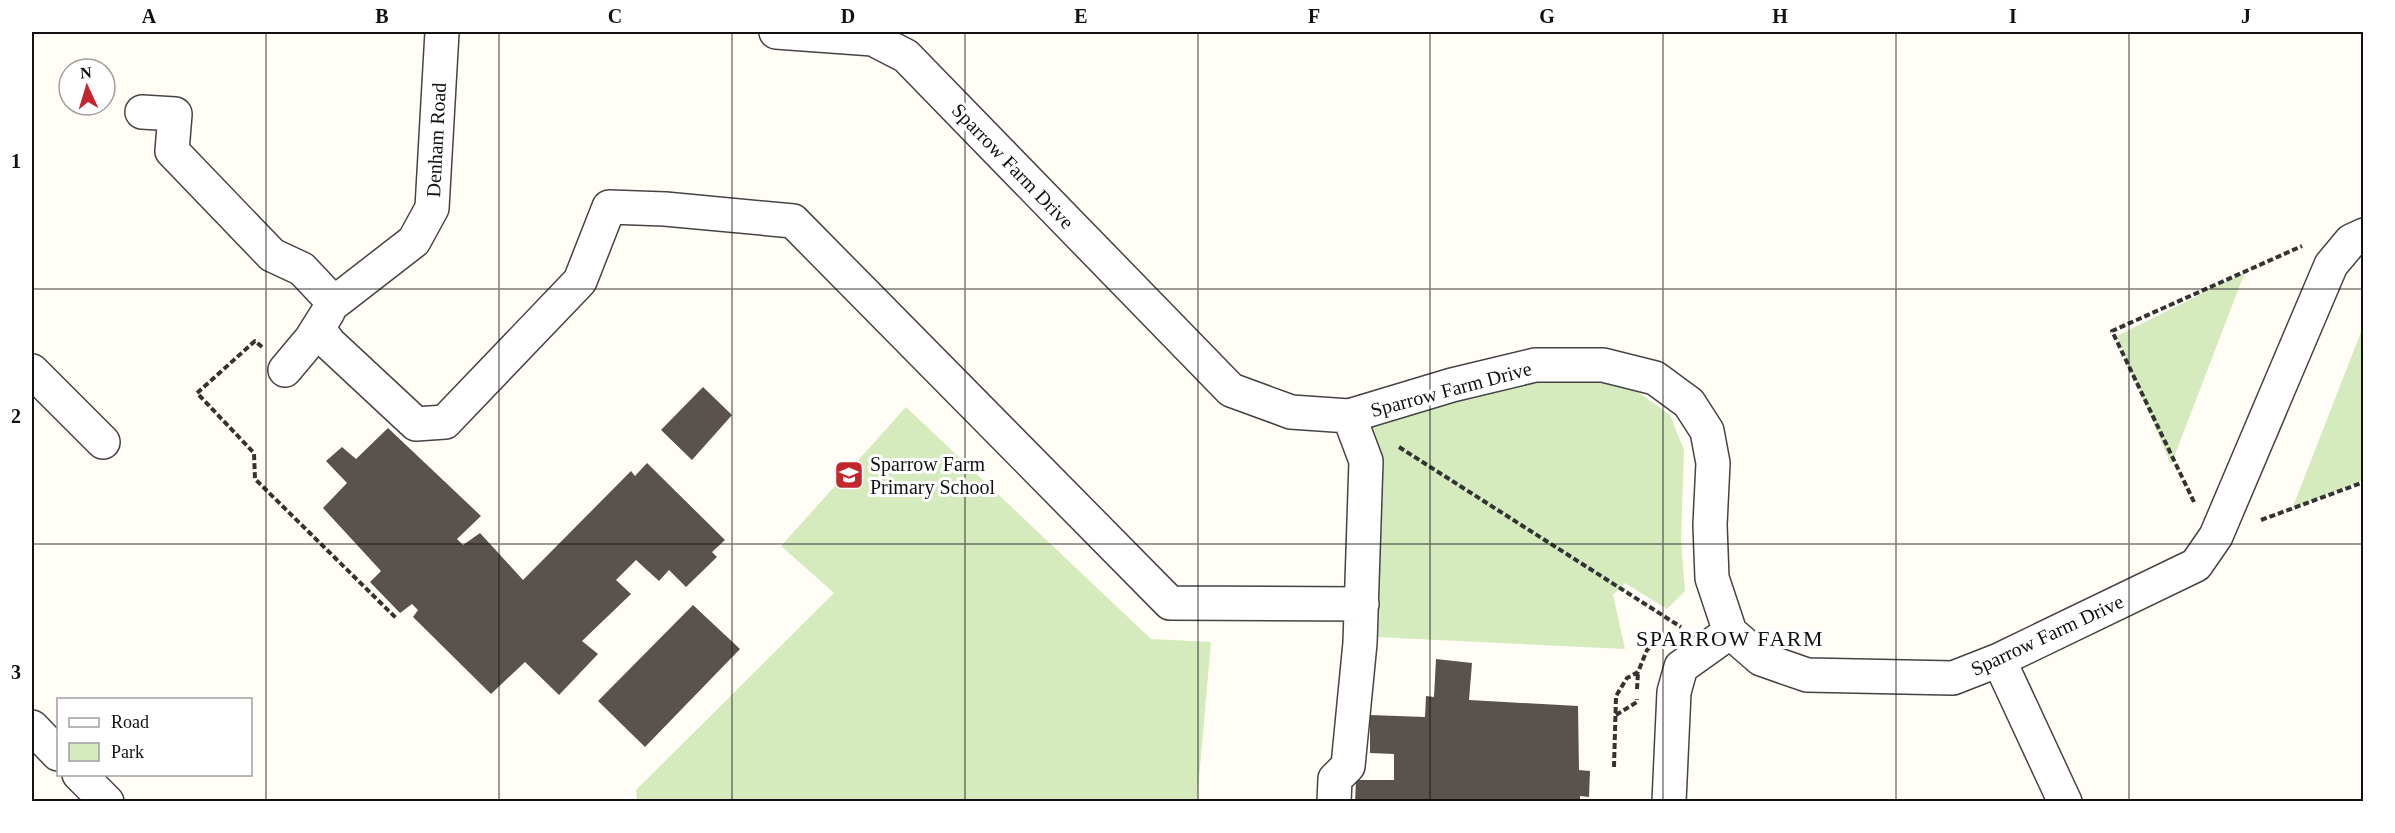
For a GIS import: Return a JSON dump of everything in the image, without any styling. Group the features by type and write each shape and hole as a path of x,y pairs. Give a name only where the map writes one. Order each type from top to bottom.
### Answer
{"street":[{"name":"Denham Road","path":"277,362 326,315 414,241 432,208 442,32"},
{"name":"Sparrow Farm Drive","path":"776,32 873,39 906,56 1231,390 1292,412 1349,416 1452,385 1535,365 1603,365 1655,378 1689,403 1707,431 1713,463 1710,525 1712,578 1730,632 1761,659 1807,675 1953,678 1999,660 2196,565 2216,536 2331,265 2357,238"},
{"path":"142,112 187,114 172,151 272,255 302,269 326,315 329,343 416,424 445,422 580,281 609,207 665,209 794,221 1170,603 1362,604"},
{"path":"32,371 103,442"},
{"path":"1334,801 1335,779 1348,766 1362,604 1366,461 1349,416"},
{"path":"1669,801 1674,692 1682,667 1730,632"},
{"path":"1999,660 2065,801"},
{"path":"32,727 57,753"},
{"path":"82,776 107,801"}],"path":[{"path":"2357,238 2326,235 2112,331 2203,519 2216,536 2364,482"},
{"path":"277,362 255,341 197,393 254,453 255,478 396,618"},
{"path":"1349,416 1694,635 1730,632"},
{"path":"1616,715 1637,702 1638,672 1647,650 1660,637"},
{"path":"1614,767 1616,696 1627,678 1638,672"}],"green space":[{"path":"2245,272 2171,465 2117,336"},
{"path":"2363,327 2363,480 2292,509"},
{"path":"1583,378 1638,392 1670,415 1684,450 1681,539 1685,591 1667,609 1625,583 1613,595 1625,649 1376,637 1366,420 1508,380"},
{"path":"906,407 1151,639 1211,642 1197,801 637,801 636,790 834,593 781,546"}],"building":[{"path":"703,387 732,415 692,460 661,430"},
{"path":"388,428 481,516 457,539 463,545 480,533 523,580 631,471 635,476 647,463 725,540 712,552 717,557 686,587 669,570 659,581 636,560 616,580 631,594 582,641 598,654 559,695 525,662 491,694 413,617 418,610 412,604 400,613 370,582 381,571 323,508 347,483 326,461 342,447 356,459"},
{"path":"693,605 740,649 645,747 598,701"},
{"path":"1436,659 1472,663 1469,700 1578,706 1579,770 1590,771 1589,797 1580,796 1580,802 1355,802 1356,780 1394,780 1394,754 1370,753 1370,715 1425,717 1426,696 1434,697"}],"place":[{"name":"Sparrow Farm Primary School","path":"849,475"}],"district":[{"name":"SPARROW FARM","path":"1730,638"}]}
